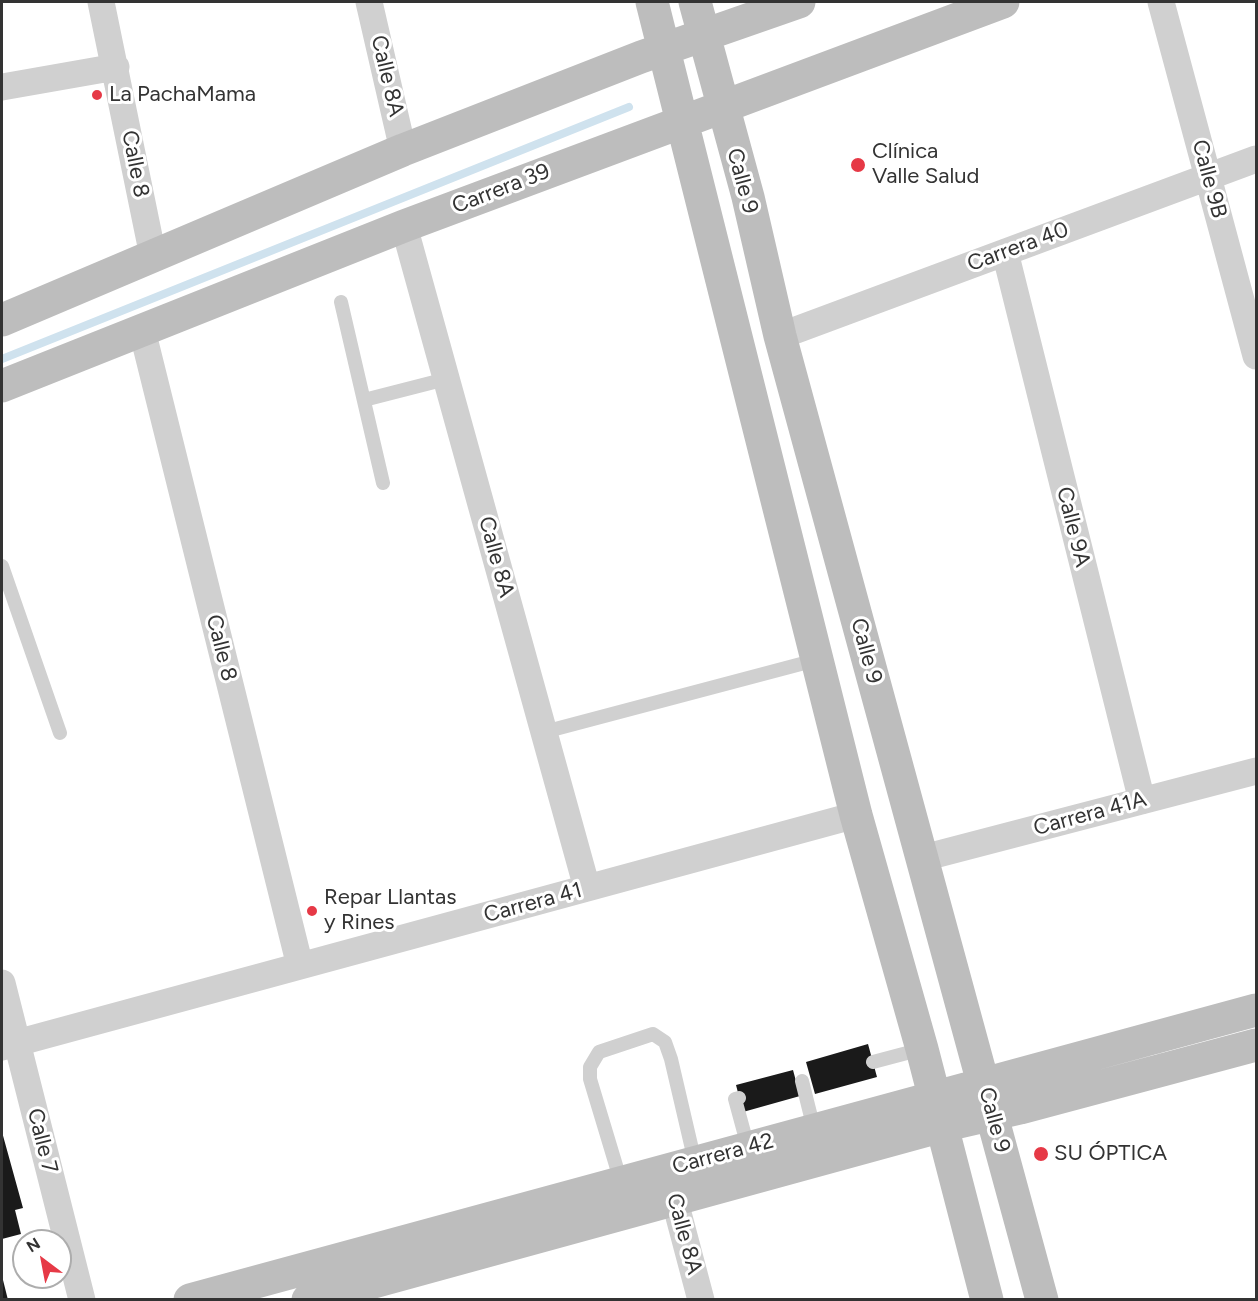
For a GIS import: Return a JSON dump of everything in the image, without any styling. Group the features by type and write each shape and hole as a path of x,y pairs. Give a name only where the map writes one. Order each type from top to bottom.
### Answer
{"main road":[{"name":"Calle 9","path":"652,2 680,121 856,815 922,1049 987,1299"},
{"name":"Calle 9","path":"695,2 747,197 780,336 1042,1299"},
{"path":"2,320 403,150 664,49 799,2"},
{"name":"Carrera 39","path":"2,386 404,226 1003,2"},
{"name":"Carrera 42","path":"308,1299 678,1177 938,1111 984,1084 1257,1010"},
{"name":"Carrera 42","path":"190,1299 379,1276 621,1182 678,1177 748,1147 813,1129 938,1111 993,1115 1257,1045"}],"street":[{"name":"Calle 8","path":"101,2 153,256"},
{"name":"Calle 8A","path":"369,2 403,150"},
{"name":"Calle 9B","path":"1161,2 1257,356"},
{"path":"2,87 116,67"},
{"name":"Carrera 40","path":"780,336 1257,159"},
{"name":"Calle 8A","path":"404,226 587,888"},
{"name":"Calle 9A","path":"1005,252 1142,801"},
{"name":"Calle 8","path":"141,330 300,966"},
{"name":"Carrera 41A","path":"923,858 1257,771"},
{"name":"Carrera 41","path":"9,1045 856,815"},
{"name":"Calle 7","path":"2,983 9,1045 82,1299"},
{"name":"Calle 8A","path":"678,1177 701,1299"}],"lane":[{"path":"341,302 383,483"},
{"path":"364,400 446,379"},
{"path":"2,566 60,733"},
{"path":"544,732 816,660"},
{"path":"621,1182 590,1079 590,1067 599,1052 653,1034 665,1042 671,1059 678,1177"},
{"path":"873,1062 922,1049"},
{"path":"803,1081 813,1129"},
{"path":"740,1098 735,1099 748,1147"}],"building":[{"path":"868,1044 877,1077 815,1094 806,1062"},
{"path":"793,1070 800,1096 743,1112 736,1085"},
{"path":"2,1132 23,1208 15,1210 20,1229 12,1229 12,1236 2,1239"},
{"path":"2,1276 8,1300 2,1300"}],"waterway":[{"path":"2,359 629,107"}],"place":[{"name":"La PachaMama","path":"97,95"},
{"name":"Clínica Valle Salud","path":"858,165"},
{"name":"Repar Llantas y Rines","path":"312,911"},
{"name":"SU ÓPTICA","path":"1041,1154"}]}
